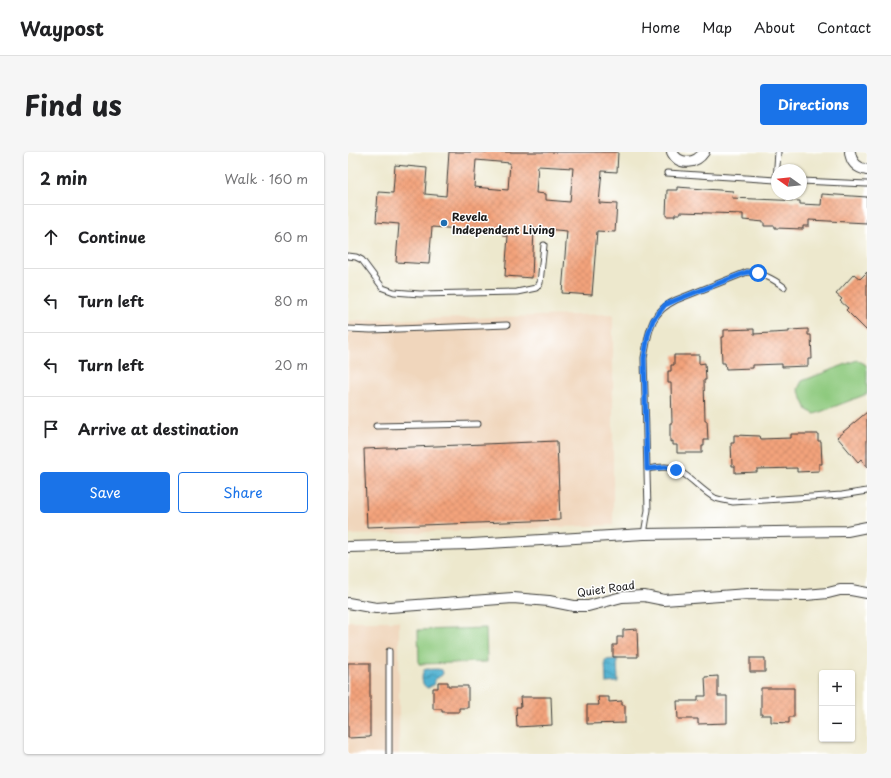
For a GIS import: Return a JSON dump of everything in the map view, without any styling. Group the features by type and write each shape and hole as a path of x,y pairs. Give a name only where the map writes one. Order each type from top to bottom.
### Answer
{"street":[{"path":"672,152 678,159 684,162 696,160 700,158 704,152"},
{"path":"850,152 854,163 867,170"},
{"path":"348,547 471,544 644,534 847,531 867,526"},
{"name":"Quiet Road","path":"348,603 376,608 513,598 549,601 574,606 588,606 622,597 644,596 664,600 748,594 806,595 828,593 840,590 851,590 867,593"}],"lane":[{"path":"777,164 778,152"},
{"path":"683,174 684,162"},
{"path":"667,173 771,180"},
{"path":"807,181 867,184"},
{"path":"348,256 356,257 362,260 383,288 394,292 420,294 517,292 536,288 540,283 544,245"},
{"path":"644,534 648,510 644,358 648,335 653,320 665,305 747,272 768,276 784,286"},
{"path":"348,329 372,330 507,325"},
{"path":"376,426 478,424"},
{"path":"647,469 665,467 676,470 714,497 724,501 733,502 842,495 867,491"},
{"path":"389,650 389,754"}],"shaded area":[{"path":"613,314 613,525 348,535 348,321"},
{"path":"348,621 399,621 399,754 348,754"}],"green space":[{"path":"857,360 865,364 867,368 867,394 815,414 807,410 798,389 802,381"},
{"path":"486,628 487,662 419,664 418,630"}],"water":[{"path":"617,659 618,682 606,683 605,660"},
{"path":"440,669 443,673 434,680 435,684 428,688 424,685 422,678 424,670"}],"building":[{"name":"Revela Independent Living","path":"449,152 618,152 617,172 602,171 599,203 617,204 615,232 597,231 592,295 562,293 567,231 534,228 532,278 505,276 508,236 504,236 504,232 432,227 429,264 396,262 399,224 376,222 378,192 393,193 395,165 427,168 425,194 446,196","holes":["476,160 510,163 508,190 474,187","538,166 573,168 570,202 546,200 546,194 536,193"]},
{"path":"677,187 733,191 732,198 800,201 800,204 821,205 822,194 867,197 867,223 809,220 809,226 803,226 803,229 764,226 764,222 743,220 743,214 680,212 680,214 675,214 675,216 666,216 667,190 677,190"},
{"path":"867,272 867,331 846,310 848,308 840,301 842,299 836,294 854,274 860,279"},
{"path":"754,329 754,334 789,332 789,330 808,329 808,335 811,335 812,359 808,359 808,366 782,367 782,364 753,365 753,368 726,369 725,363 722,363 721,337 724,337 724,330"},
{"path":"674,355 699,355 699,364 705,363 705,421 707,421 708,440 704,440 702,453 677,453 677,445 673,445 673,441 670,442 670,423 672,423 671,383 668,383 668,371 671,371 671,365 674,365"},
{"path":"867,412 867,467 861,459 858,462 837,437"},
{"path":"791,434 818,434 818,441 821,441 822,464 819,464 819,471 797,472 797,468 757,469 757,472 735,473 735,466 732,466 731,443 734,443 734,435 760,436 761,439 791,438"},
{"path":"557,441 560,520 367,527 364,449"},
{"path":"637,629 638,657 613,657 613,645 617,645 617,637 623,637 623,630"},
{"path":"750,658 765,658 765,672 750,672"},
{"path":"348,663 370,663 370,737 348,738"},
{"path":"718,676 718,696 727,696 727,723 698,724 698,719 678,719 677,701 698,701 698,696 706,696 705,677"},
{"path":"438,682 448,682 448,686 468,686 468,708 459,708 459,712 442,712 442,709 433,709 433,688 438,688"},
{"path":"761,688 794,688 794,717 789,717 789,723 771,722 771,715 761,715"},
{"path":"520,697 551,697 552,725 517,727 516,707 521,707"},
{"path":"598,697 609,697 609,702 622,701 622,705 625,705 625,723 587,724 587,705 599,705"}],"place":[{"name":"Revela Independent Living","path":"444,223"}],"route":[{"path":"676,470 665,467 647,469 644,358 648,335 653,320 665,305 676,300 747,272 758,273"}]}
